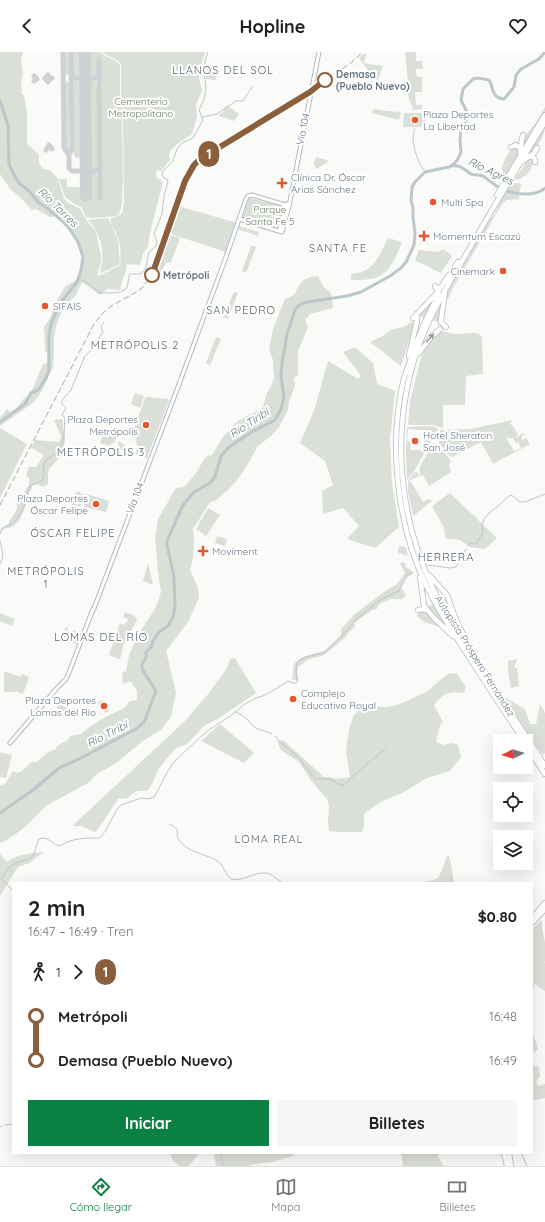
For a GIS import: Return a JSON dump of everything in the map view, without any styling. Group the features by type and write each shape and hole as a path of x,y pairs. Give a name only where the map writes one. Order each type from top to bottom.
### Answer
{"highway":[{"name":"Autopista Próspero Fernández","path":"511,175 545,115"},
{"name":"Autopista Próspero Fernández","path":"545,122 453,269 427,318 408,374 398,417 397,444 397,467 404,516 411,546 446,613 545,766"},
{"path":"511,175 520,153 523,135"},
{"path":"516,141 520,148"},
{"path":"511,147 516,145 520,148"},
{"path":"511,175 524,160 534,153 537,148"},
{"path":"529,156 532,156 535,162"},
{"name":"Autopista Próspero Fernández","path":"427,318 497,198"},
{"path":"408,374 417,313 440,289 453,269"},
{"path":"446,327 441,322 442,309 444,297 452,277"},
{"path":"434,286 435,289 440,289"},
{"path":"432,291 440,289"},
{"path":"415,322 427,318"},
{"path":"408,374 419,352 431,337 440,329"},
{"name":"Autopista Próspero Fernández","path":"408,374 401,443 402,478 407,512 418,561 425,583 441,615 519,734"},
{"path":"406,482 407,512"},
{"path":"418,561 430,577 447,595 457,624 492,683"},
{"path":"418,561 423,605 456,639 467,655"},
{"path":"443,590 449,590"},
{"path":"443,595 449,599"},
{"path":"423,601 428,604"},
{"path":"418,610 427,610"},
{"path":"533,756 545,774"},
{"path":"533,917 545,903"},
{"path":"533,922 545,909"},
{"path":"504,1154 507,1166"},
{"path":"509,1154 511,1166"}],"main road":[{"name":"Vía 104","path":"239,219 282,232 319,52"},
{"name":"Vía 104","path":"10,743 66,679 78,653 246,199 249,195 288,205"}],"green space":[{"name":"Cementerio Metropolitano","path":"0,52 23,52 21,59 23,75 21,80 22,95 24,95 27,112 28,145 39,155 39,163 43,169 50,170 58,179 64,199 80,209 96,232 101,256 101,263 97,275 101,275 120,265 121,254 119,243 111,218 122,213 124,203 121,65 118,60 103,52 205,52 200,69 199,78 202,91 196,105 197,118 192,134 177,144 170,151 170,160 161,171 157,170 156,177 163,182 148,246 143,254 140,265 127,264 120,290 107,289 100,295 82,282 76,295 63,309 57,323 54,337 53,367 42,391 33,403 0,426 0,418 7,409 10,412 17,408 24,398 31,393 43,364 47,363 44,327 65,287 78,279 83,257 77,240 70,229 57,216 50,217 36,209 32,210 18,195 11,190 0,174"},
{"path":"65,52 69,52 69,74 67,75 65,72"},
{"path":"73,52 81,52 81,74 78,76 73,73"},
{"path":"89,52 101,52 120,65 123,180 122,204 119,214 116,216 86,217 81,207 65,197 59,179 67,179 67,187 82,187 83,199 90,199 90,174 96,173 98,175 98,197 102,197 101,59 97,59 97,74 91,75 89,72"},
{"path":"405,52 416,52 416,61 422,61 423,69 416,69 416,75 418,77 422,77 422,92 415,92 416,105 422,105 422,109 413,110 409,99 409,81"},
{"path":"363,54 366,54 364,63 383,66 377,83 359,58"},
{"path":"207,69 217,70 216,80 206,79"},
{"path":"76,80 80,81 81,84 82,155 79,158 75,157 74,155 74,82"},
{"path":"93,80 97,83 98,166 91,168 89,84 90,81"},
{"path":"67,81 69,83 69,150 67,149 66,142 65,85"},
{"path":"227,105 239,114 234,121 219,116 224,112 223,110"},
{"path":"545,107 545,111 522,149 525,136 535,124"},
{"path":"373,109 401,112 399,120 372,113"},
{"name":"Plaza Deportes La Libertad","path":"404,113 426,113 426,127 403,127"},
{"path":"545,127 545,131 539,143 527,156"},
{"path":"515,146 520,151 505,179 502,170 504,162 512,147"},
{"path":"316,157 327,160 328,162 316,169 314,163"},
{"path":"528,159 533,159 533,163 530,171 524,176 513,181"},
{"path":"513,183 521,184 519,199 507,200 502,204 448,299 446,298 450,287 490,219 495,214 510,185"},
{"name":"Parque Santa Fe 5","path":"249,198 284,206 279,228 277,229 242,218"},
{"path":"178,206 237,223 226,252 168,233"},
{"path":"109,219 118,241 120,263 101,273 102,256 100,241 88,220"},
{"path":"239,226 259,232 258,236 238,229"},
{"path":"167,234 180,238 171,262 166,263 161,271 155,268"},
{"path":"388,238 402,242 394,261 385,273 372,279 351,280 351,274 359,273 371,267"},
{"path":"251,246 256,247 246,273 242,271"},
{"path":"443,249 452,256 441,273 415,260 419,250 438,252"},
{"path":"318,276 323,286 331,293 333,308 310,314 305,320 308,327 298,351 298,375 294,378 295,386 289,402 288,410 279,427 271,436 258,446 238,479 215,501 210,502 193,529 194,550 190,570 198,588 199,598 188,622 166,651 176,693 171,717 161,730 144,740 115,764 97,774 88,783 46,806 25,827 0,843 0,785 5,784 13,771 17,773 22,771 31,762 37,762 48,752 56,749 57,746 68,740 70,736 81,734 92,725 123,709 130,701 137,700 137,691 131,682 123,684 123,671 126,672 129,655 138,635 156,607 161,592 155,538 158,519 176,488 184,487 196,473 206,456 212,455 223,437 238,421 263,408 266,395 274,377 273,360 269,350 273,329 285,299 294,295 303,281"},
{"path":"234,292 238,293 228,319 223,317"},
{"path":"433,300 424,318 418,316"},
{"path":"442,300 440,323 432,320"},
{"path":"411,322 414,323 414,327 401,366 370,342 383,336 391,330 406,326"},
{"path":"442,331 455,334 473,333 479,334 482,337 483,374 466,376 465,405 443,405 443,428 433,425 409,425 410,401 422,354 430,341"},
{"path":"216,337 221,339 210,365 206,363"},
{"path":"355,347 373,363 377,384 395,391 390,439 392,483 399,527 375,548 347,539 359,526 343,508 323,514 322,491 333,485 325,461 300,443 314,411 328,361 358,379 361,376 343,352"},
{"path":"135,393 144,396 140,408 131,404"},
{"path":"146,397 168,399 169,401 147,458 121,449 118,441 125,445 124,449 136,453 137,447 140,447 137,445 137,436 132,434"},
{"path":"63,419 65,440 63,454 49,469 48,484 43,487 36,483 32,486 26,506 18,521 12,527 0,531 1,528 9,524 9,520 17,509 17,504 29,485 29,478 26,475 29,467 36,467 44,455 31,448 35,440 59,442 61,436 54,420"},
{"path":"512,420 510,423 518,434 517,437 518,438 523,433 524,435 521,437 522,440 526,438 530,444 493,464 481,442 452,457 442,447 438,438 441,430 471,429","holes":["509,437 510,439 513,438 516,443 518,442 521,448 514,451 507,439"]},
{"path":"428,426 436,427 438,429 413,473 407,480 406,450 408,427","holes":["408,429 432,431 431,439 424,439 423,450 410,450 411,442 407,441"]},
{"path":"0,428 27,444 0,498"},
{"path":"105,429 118,434 114,443 110,446 100,443"},
{"path":"433,444 438,444 451,461 449,466 451,472 429,486 423,475 421,476 419,468"},
{"path":"415,472 420,476 410,480 423,502 429,499 432,501 413,516 408,492 408,481"},
{"path":"78,491 83,495 81,505 79,507 72,505 74,494"},
{"path":"450,493 497,538 485,549 470,547 460,540 446,539 443,526 432,506"},
{"name":"Plaza Deportes Óscar Felipe","path":"87,494 109,501 106,512 84,507"},
{"path":"208,508 220,515 206,536 196,529"},
{"path":"217,536 227,539 225,546 215,543"},
{"path":"399,546 406,547 408,556 398,553"},
{"path":"402,562 406,564 405,567 411,570 413,575 407,578 401,589 406,596 402,599 391,599 379,604 377,609 372,610 354,623 355,627 346,637 326,653 322,656 309,659 298,667 297,674 299,681 292,679 294,664 302,657 324,651 341,635 341,629 355,614 384,592 396,585 405,573 400,564"},
{"path":"148,563 153,585 143,581"},
{"path":"447,599 468,644 442,603 442,600"},
{"path":"433,604 450,632 430,611 428,607"},
{"path":"423,611 426,612 440,627 424,622 417,616 418,613"},
{"path":"125,612 135,616 137,620 124,643 119,659 109,655 120,623 124,625 127,622 128,619 123,617"},
{"path":"0,613 15,619 12,626 0,621"},
{"path":"66,627 68,628 66,637 78,641 78,639 76,639 78,634 73,632 73,630 81,633 77,644 62,639"},
{"path":"235,658 256,693 219,718 204,726 187,744 176,748 159,768 147,791 136,792 128,798 118,799 95,832 81,826 72,826 184,722 209,693 227,668 230,659"},
{"path":"517,659 514,668 517,668 519,686 511,688 508,661"},
{"path":"4,671 20,677 22,674 29,677 23,694 16,691 4,692"},
{"path":"450,673 457,674 466,687 464,693 444,695 434,705 443,722 440,725 436,742 444,745 451,743 458,745 461,757 450,771 427,778 404,792 379,803 364,814 362,832 329,831 329,807 327,799 310,779 299,762 281,750 277,741 283,740 324,777 336,779 350,777 346,751 349,729 354,715 368,702 380,707 403,703 426,692"},
{"path":"503,696 525,709 530,724 536,724 540,704 545,713 545,753 543,755 533,741 533,734 528,734"},
{"name":"Plaza Deportes Lomas del Río","path":"102,700 109,711 105,713 98,702"},
{"path":"57,704 76,711 70,713 64,712 57,708"},
{"path":"220,724 254,753 244,763 201,741"},
{"path":"0,752 12,755 6,778 0,777"},
{"path":"44,852 29,863 18,867 0,896 0,854 7,862 11,859 29,853"},
{"path":"448,854 454,882 426,882 439,877"},
{"path":"542,920 545,942 545,991 535,984 533,991 533,928"},
{"path":"533,1035 534,1036 538,1049 533,1053"},
{"path":"533,1060 534,1066 539,1067 540,1077 536,1081 538,1086 545,1084 545,1098 533,1101"},
{"path":"170,1154 198,1154 189,1166 179,1166 173,1161"},
{"path":"214,1154 294,1154 293,1156 273,1162 248,1166 216,1166"},
{"path":"401,1154 438,1154 438,1157 443,1165 446,1166 402,1166"}],"waterway":[{"path":"78,279 88,283 100,293 121,292 127,288 130,274 141,274 146,268 149,252 156,246 157,242 154,234 162,214 164,196 168,182 162,175 163,171 173,161 177,149 182,143 193,138 203,120 199,110 204,99 206,89 204,72 208,52"},
{"name":"Río Tiribí","path":"0,813 33,790 59,768 136,729 144,722 156,691 142,669 142,664 146,658 146,652 151,647 159,632 168,626 173,617 175,606 174,577 167,541 183,505 194,492 210,483 215,477 221,456 229,447 252,432 275,420 281,409 284,397 281,377 282,363 287,334 295,310 299,305 307,302 347,296 361,292 390,276 401,268 406,262 414,245 415,233 411,200 412,187 425,172 449,167 454,164 461,152 461,128 468,118 468,114 461,100 463,89 473,79 478,78 489,80 494,94 504,99 514,87 516,75 521,69 539,59 545,52"},
{"path":"202,117 217,114 236,101 243,101 253,87"},
{"name":"Río Torres","path":"0,101 8,125 9,164 13,173 19,183 30,192 38,202 59,218 69,228 78,242 83,257 77,282 62,301 52,321 49,334 49,370 46,378 38,390 31,393 25,404 0,422"},
{"path":"415,129 413,134 415,151 425,172"},
{"name":"Río Agres","path":"452,166 460,167 472,175 483,176 498,187 509,192 528,194 535,193 545,188"},
{"path":"0,534 5,527 14,522 19,516 25,504 29,487 39,483 42,480 45,462 58,452 62,445 65,418 62,415 66,408 62,404 62,400 71,390 85,356 94,347 103,333 101,327 104,322"},
{"path":"468,546 470,543 476,544 483,533 482,526 484,519 510,495 520,502 525,502 545,494"},
{"path":"0,541 3,555 0,564"},
{"path":"428,565 450,568 456,567 466,549"},
{"path":"0,880 8,868 12,865 32,857 39,839 47,839 58,846 77,839 100,838 121,805 141,798 148,799 154,797 173,763 198,739 245,704 263,696 288,681 296,683 297,664 300,660 326,652 358,618 380,600 399,591 407,575 413,572"},
{"path":"236,712 243,716 256,728 272,734"},
{"path":"275,736 282,744 297,756 316,779 330,779 340,785 344,785 387,748"},
{"path":"169,824 176,828 177,836 184,846 219,862 232,879 236,880 261,873 268,873 282,882"},
{"path":"2,879 12,890"},
{"path":"5,1125 12,1124"},
{"path":"221,1154 223,1166"},
{"path":"521,1154 527,1166"}],"taxiway":[{"path":"63,52 64,148 69,155"},
{"path":"71,52 72,149 69,155 69,168 72,171 83,171 86,166 93,171 99,169 100,167"},
{"path":"99,59 100,198"},
{"path":"71,74 75,78 81,78 85,74 90,78"},
{"path":"81,78 85,82 88,79 97,77 99,74"},
{"path":"48,75 52,78 48,82 45,78 48,75"},
{"path":"34,76 37,79 34,81"},
{"path":"46,150 49,145 52,149"}],"runway":[{"path":"85,52 86,196"}],"railway":[{"path":"0,505 94,324 111,306 142,288 152,275 185,181 195,165 200,159 311,91 351,63 363,52"}],"train":[{"name":"1","path":"152,275 185,181 194,165 200,159 310,92 325,80"}],"place":[{"name":"Demasa (Pueblo Nuevo)","path":"325,80"},
{"name":"Plaza Deportes La Libertad","path":"415,120"},
{"name":"Clínica Dr. Óscar Arias Sánchez","path":"282,183"},
{"name":"Multi Spa","path":"433,202"},
{"name":"Momentum Escazú","path":"424,236"},
{"name":"Cinemark","path":"503,271"},
{"name":"Metrópoli","path":"152,275"},
{"name":"SIFAIS","path":"45,306"},
{"name":"Plaza Deportes Metrópolis","path":"146,425"},
{"name":"Hotel Sheraton San José","path":"415,441"},
{"name":"Plaza Deportes Óscar Felipe","path":"96,504"},
{"name":"Moviment","path":"203,551"},
{"name":"Complejo Educativo Royal","path":"293,699"},
{"name":"Plaza Deportes Lomas del Río","path":"104,706"}],"district":[{"name":"LLANOS DEL SOL","path":"223,70"},
{"name":"SANTA FE","path":"338,248"},
{"name":"SAN PEDRO","path":"241,310"},
{"name":"METRÓPOLIS 2","path":"135,345"},
{"name":"METRÓPOLIS 3","path":"101,452"},
{"name":"ÓSCAR FELIPE","path":"73,533"},
{"name":"HERRERA","path":"446,557"},
{"name":"METRÓPOLIS 1","path":"46,577"},
{"name":"LOMAS DEL RÍO","path":"101,637"},
{"name":"LOMA REAL","path":"269,839"}]}
